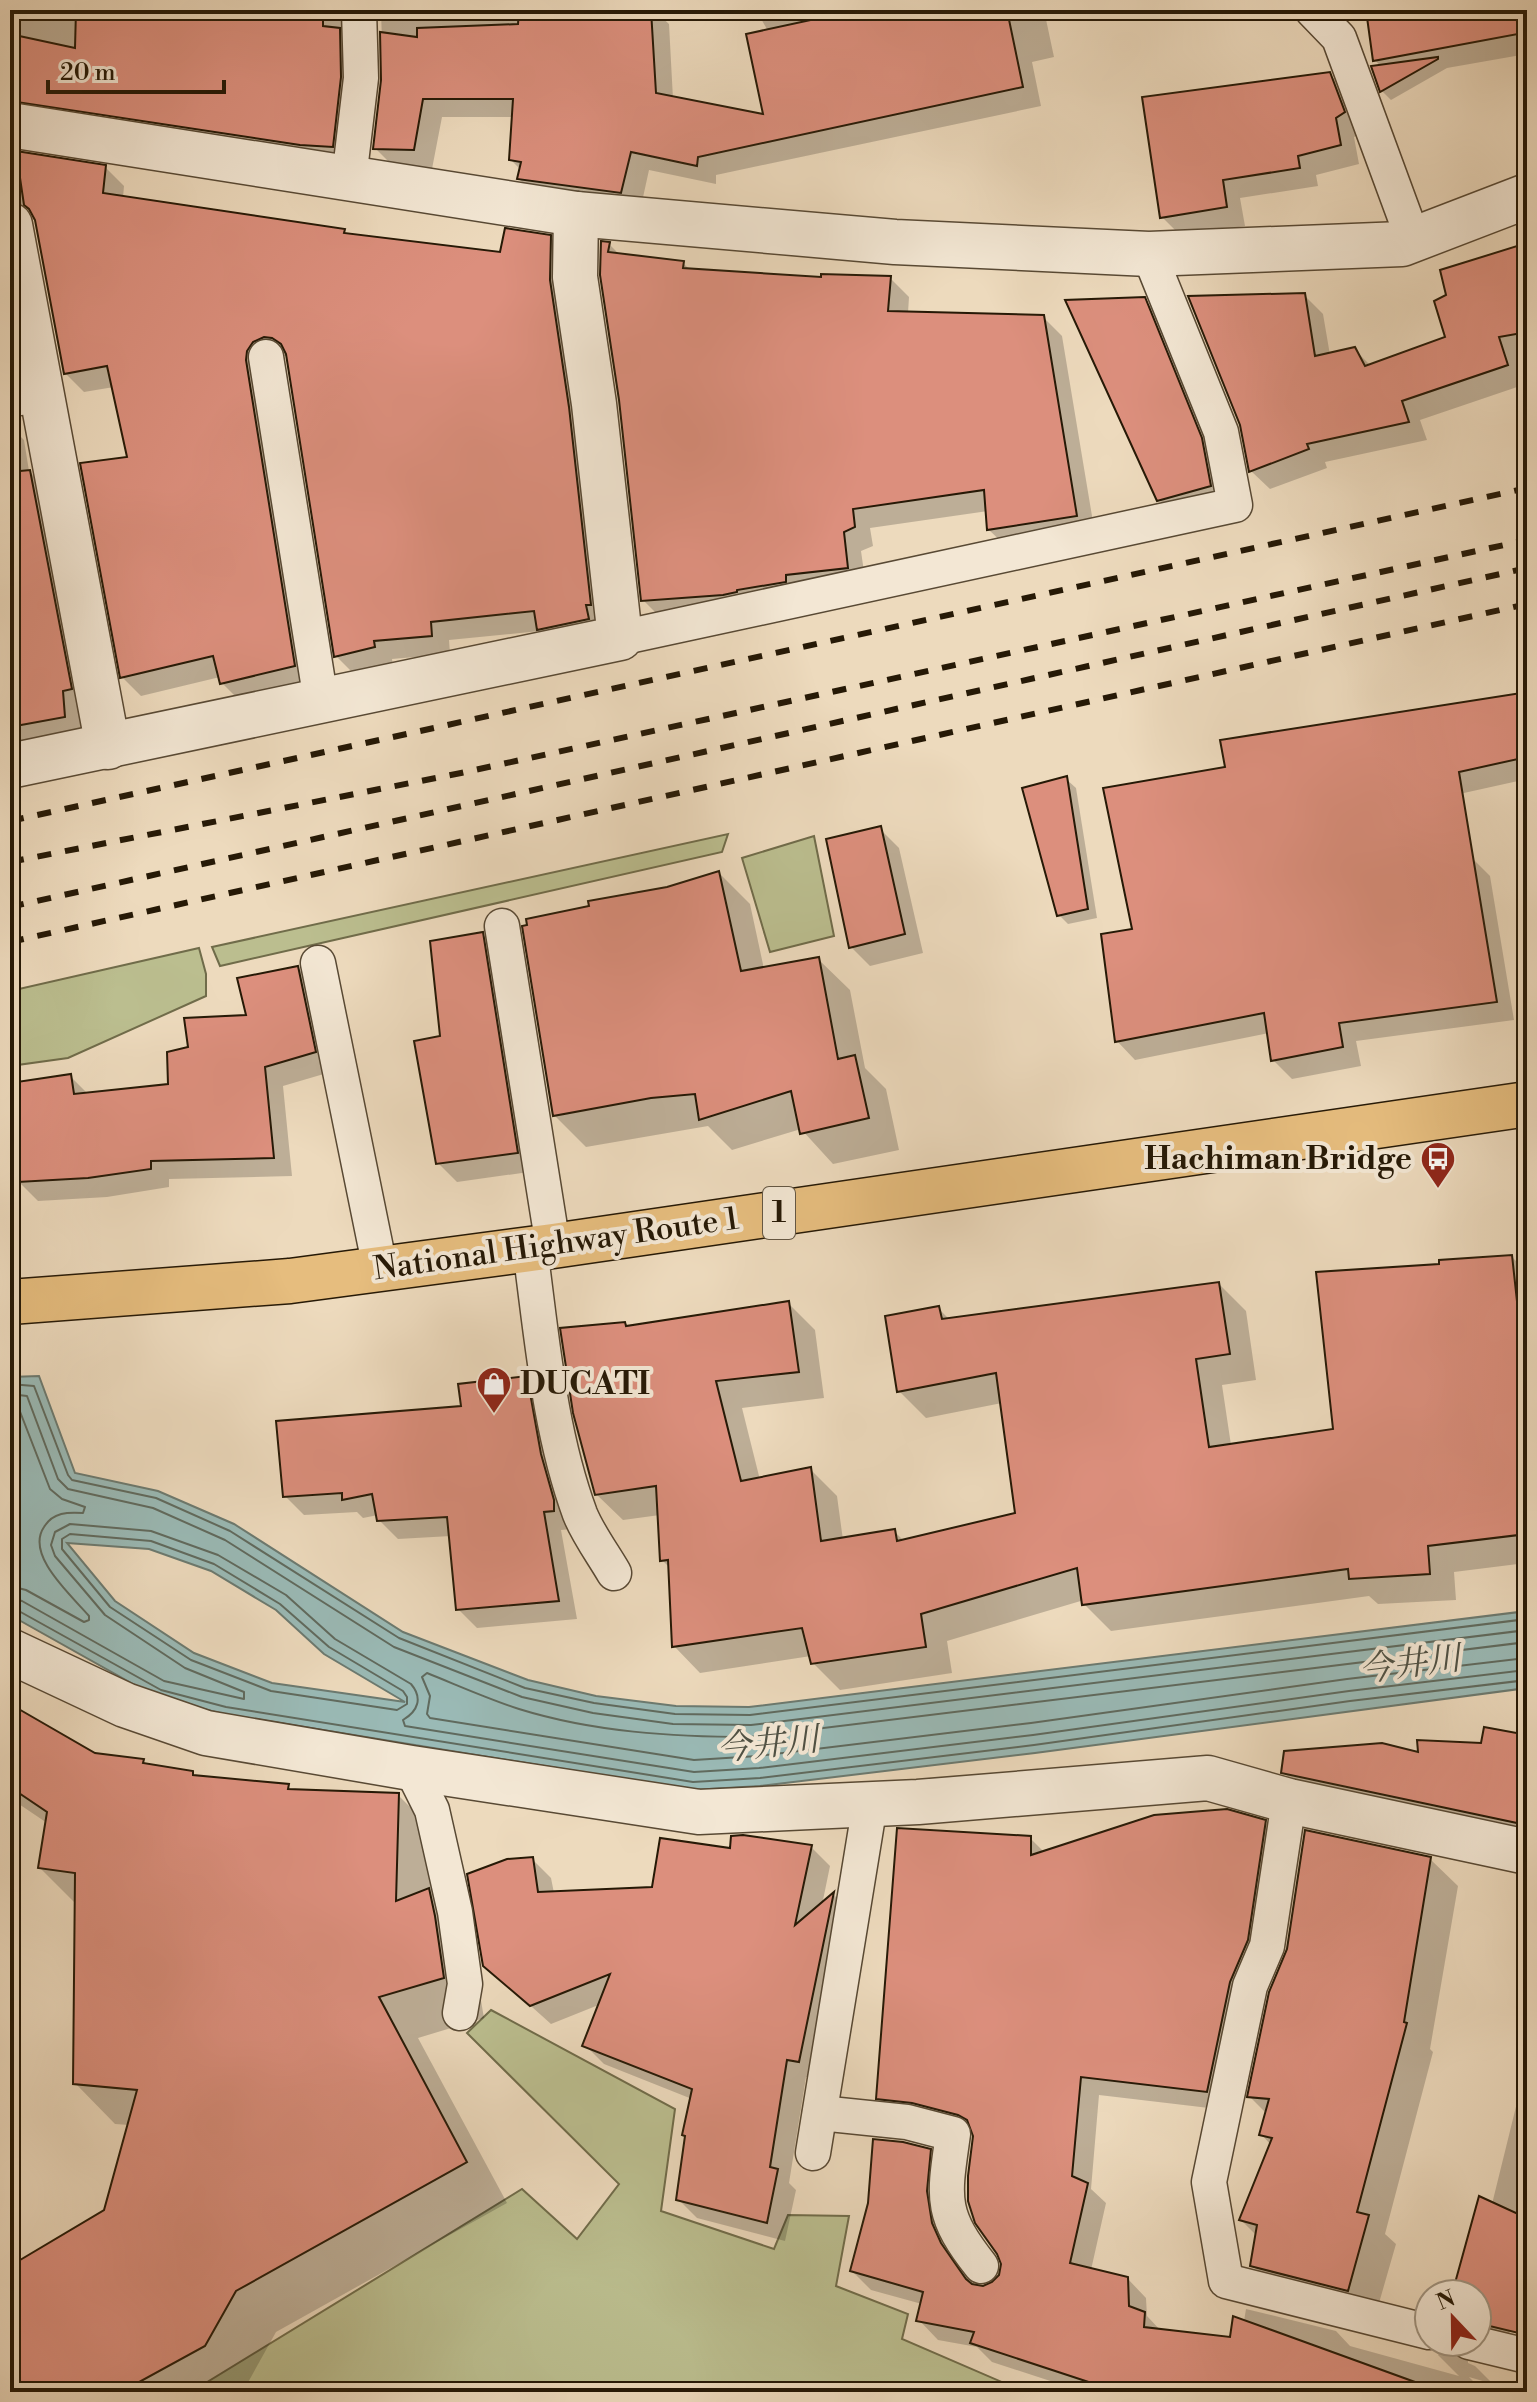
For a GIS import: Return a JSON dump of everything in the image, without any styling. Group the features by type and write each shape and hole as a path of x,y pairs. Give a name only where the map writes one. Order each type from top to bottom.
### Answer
{"highway":[{"name":"National Highway Route 1","path":"19,1301 290,1281 541,1248 1527,1104"}],"street":[{"path":"10,125 576,214 895,242 1149,254 1402,244 1527,196"},
{"path":"10,766 620,638 594,404 575,277 576,214"},
{"path":"10,225 26,396 108,747"},
{"path":"10,1651 125,1705 206,1733 699,1812 870,1804 1208,1778 1289,1801 1527,1852"}],"lane":[{"path":"349,179 361,78 359,10"},
{"path":"1312,10 1345,24 1413,239"},
{"path":"620,638 1235,505 1221,432 1149,254"},
{"path":"266,357 321,701"},
{"path":"502,926 541,1248 551,1399 564,1460 581,1516 614,1573"},
{"path":"318,963 380,1268"},
{"path":"411,1768 432,1810 455,1912 465,1984 460,2013"},
{"path":"1289,1801 1267,1946 1250,1986 1209,2182 1226,2281 1413,2328"},
{"path":"813,2153 870,1804"},
{"path":"820,2113 907,2122 953,2134 946,2184 948,2213 963,2243 981,2266"},
{"path":"1493,2348 1527,2356"}],"green space":[{"path":"728,834 722,852 220,966 212,947"},
{"path":"814,836 834,936 770,952 742,858"},
{"path":"199,948 206,974 206,996 68,1058 10,1066 10,991"},
{"path":"491,2010 675,2109 661,2211 774,2249 788,2215 849,2216 836,2286 908,2314 902,2339 1025,2392 191,2392 522,2189 577,2239 619,2184 467,2033"}],"water":[{"name":"今井川","path":"39,1376 75,1473 158,1491 234,1524 403,1632 528,1680 596,1696 676,1706 749,1707 1527,1611 1527,1688 1035,1753 760,1786 692,1790 224,1714 158,1698 10,1615 10,1377","holes":["67,1543 149,1549 211,1571 276,1610 324,1654 405,1702 272,1683 194,1653 115,1601"]}],"building":[{"path":"76,10 323,10 323,26 340,28 341,77 333,147 300,145 10,101 10,34 75,48"},
{"path":"519,10 651,10 656,93 763,114 746,34 834,15 833,10 1007,10 1023,87 698,157 697,166 631,152 621,193 517,179 521,162 509,160 513,99 423,99 414,150 373,149 381,80 380,32 417,37 417,28 518,24"},
{"path":"1366,10 1516,10 1518,34 1373,61"},
{"path":"1438,59 1380,92 1371,66"},
{"path":"1330,72 1345,112 1336,118 1341,145 1298,156 1300,168 1223,180 1227,207 1160,218 1142,97"},
{"path":"16,151 106,165 103,193 345,229 344,233 500,252 505,228 551,235 550,280 569,407 591,605 586,605 589,619 537,630 534,611 431,622 432,636 374,641 375,647 334,657 286,354 281,344 264,337 253,342 246,360 295,666 220,684 213,656 120,678 80,463 127,457 107,366 64,374 35,220 24,205"},
{"path":"601,241 610,242 608,252 684,261 683,268 821,277 821,274 891,276 888,311 1044,315 1077,516 987,530 984,490 853,509 855,527 844,532 848,568 786,575 786,582 723,595 641,601 619,400 600,275"},
{"path":"1527,243 1527,332 1499,337 1508,365 1402,401 1409,422 1307,444 1309,449 1249,472 1240,425 1188,296 1305,293 1315,356 1355,347 1365,366 1445,337 1434,301 1446,295 1440,270"},
{"path":"1145,297 1202,438 1211,486 1157,501 1065,300"},
{"path":"30,470 72,689 63,691 65,717 10,727 10,472"},
{"path":"1527,692 1527,757 1459,772 1497,1002 1339,1023 1343,1047 1271,1061 1264,1013 1115,1042 1101,934 1132,929 1103,788 1225,767 1220,740"},
{"path":"1067,776 1088,909 1057,916 1022,788"},
{"path":"881,826 905,934 849,948 826,839"},
{"path":"719,871 741,971 819,957 838,1059 855,1055 869,1118 800,1134 791,1091 699,1120 695,1094 651,1098 553,1116 522,926 527,925 526,919 589,906 588,901 667,887"},
{"path":"483,932 518,1153 436,1164 414,1041 440,1036 430,941"},
{"path":"298,966 316,1052 265,1067 274,1158 151,1161 151,1169 88,1178 18,1182 10,1083 71,1074 74,1094 168,1084 167,1052 188,1047 184,1018 246,1015 237,978"},
{"path":"1512,1255 1527,1394 1527,1534 1428,1546 1430,1574 1349,1579 1348,1569 1082,1605 1077,1568 921,1614 926,1647 811,1664 802,1628 672,1647 668,1560 660,1561 656,1486 595,1495 573,1413 560,1328 625,1322 626,1326 789,1301 799,1372 716,1381 741,1481 811,1467 821,1541 895,1529 897,1541 1015,1513 996,1373 897,1392 885,1316 939,1306 942,1319 1219,1282 1230,1354 1196,1359 1209,1447 1333,1429 1316,1272 1439,1264 1439,1260"},
{"path":"527,1376 541,1454 554,1500 554,1511 544,1512 559,1601 456,1610 447,1517 377,1521 372,1494 342,1500 342,1493 283,1497 276,1421 461,1406 458,1384"},
{"path":"10,1704 95,1753 144,1759 143,1763 193,1771 193,1775 289,1784 288,1789 399,1793 396,1901 429,1888 435,1916 444,1978 379,1997 467,2162 236,2291 205,2346 121,2392 10,2392 10,2266 104,2210 137,2090 73,2084 75,1873 38,1868 47,1812 10,1787"},
{"path":"1484,1727 1527,1735 1527,1772 1517,1823 1281,1773 1284,1751 1382,1743 1418,1752 1417,1740 1481,1743"},
{"path":"1227,1809 1266,1820 1248,1940 1230,1982 1207,2092 1081,2077 1072,2176 1088,2183 1070,2263 1128,2277 1129,2306 1145,2312 1144,2327 1230,2337 1233,2316 1426,2386 1425,2392 1119,2392 970,2343 974,2332 916,2321 923,2292 850,2271 868,2203 873,2139 931,2149 927,2191 932,2223 941,2243 966,2279 983,2286 999,2275 1001,2264 975,2223 968,2201 973,2136 967,2120 912,2103 876,2099 897,1828 1031,1836 1031,1855 1154,1815"},
{"path":"1305,1830 1431,1857 1404,2022 1407,2023 1357,2212 1369,2215 1348,2291 1250,2266 1257,2225 1239,2220 1272,2138 1259,2135 1269,2099 1247,2097 1269,1992 1287,1949"},
{"path":"731,1836 812,1845 795,1925 834,1892 799,2062 787,2060 770,2167 778,2169 767,2223 676,2200 685,2136 682,2135 692,2089 582,2046 610,1974 530,2006 483,1966 467,1874 507,1859 533,1857 538,1892 652,1887 660,1838 730,1848"},
{"path":"1479,2196 1527,2218 1527,2335 1493,2327 1493,2278 1456,2278"}],"railway":[{"path":"10,821 1527,488"},
{"path":"10,862 461,773 1527,540"},
{"path":"10,907 1527,568"},
{"path":"10,942 1527,604"}],"place":[{"name":"Hachiman Bridge","path":"1438,1190"},
{"name":"DUCATI","path":"494,1415"}]}
